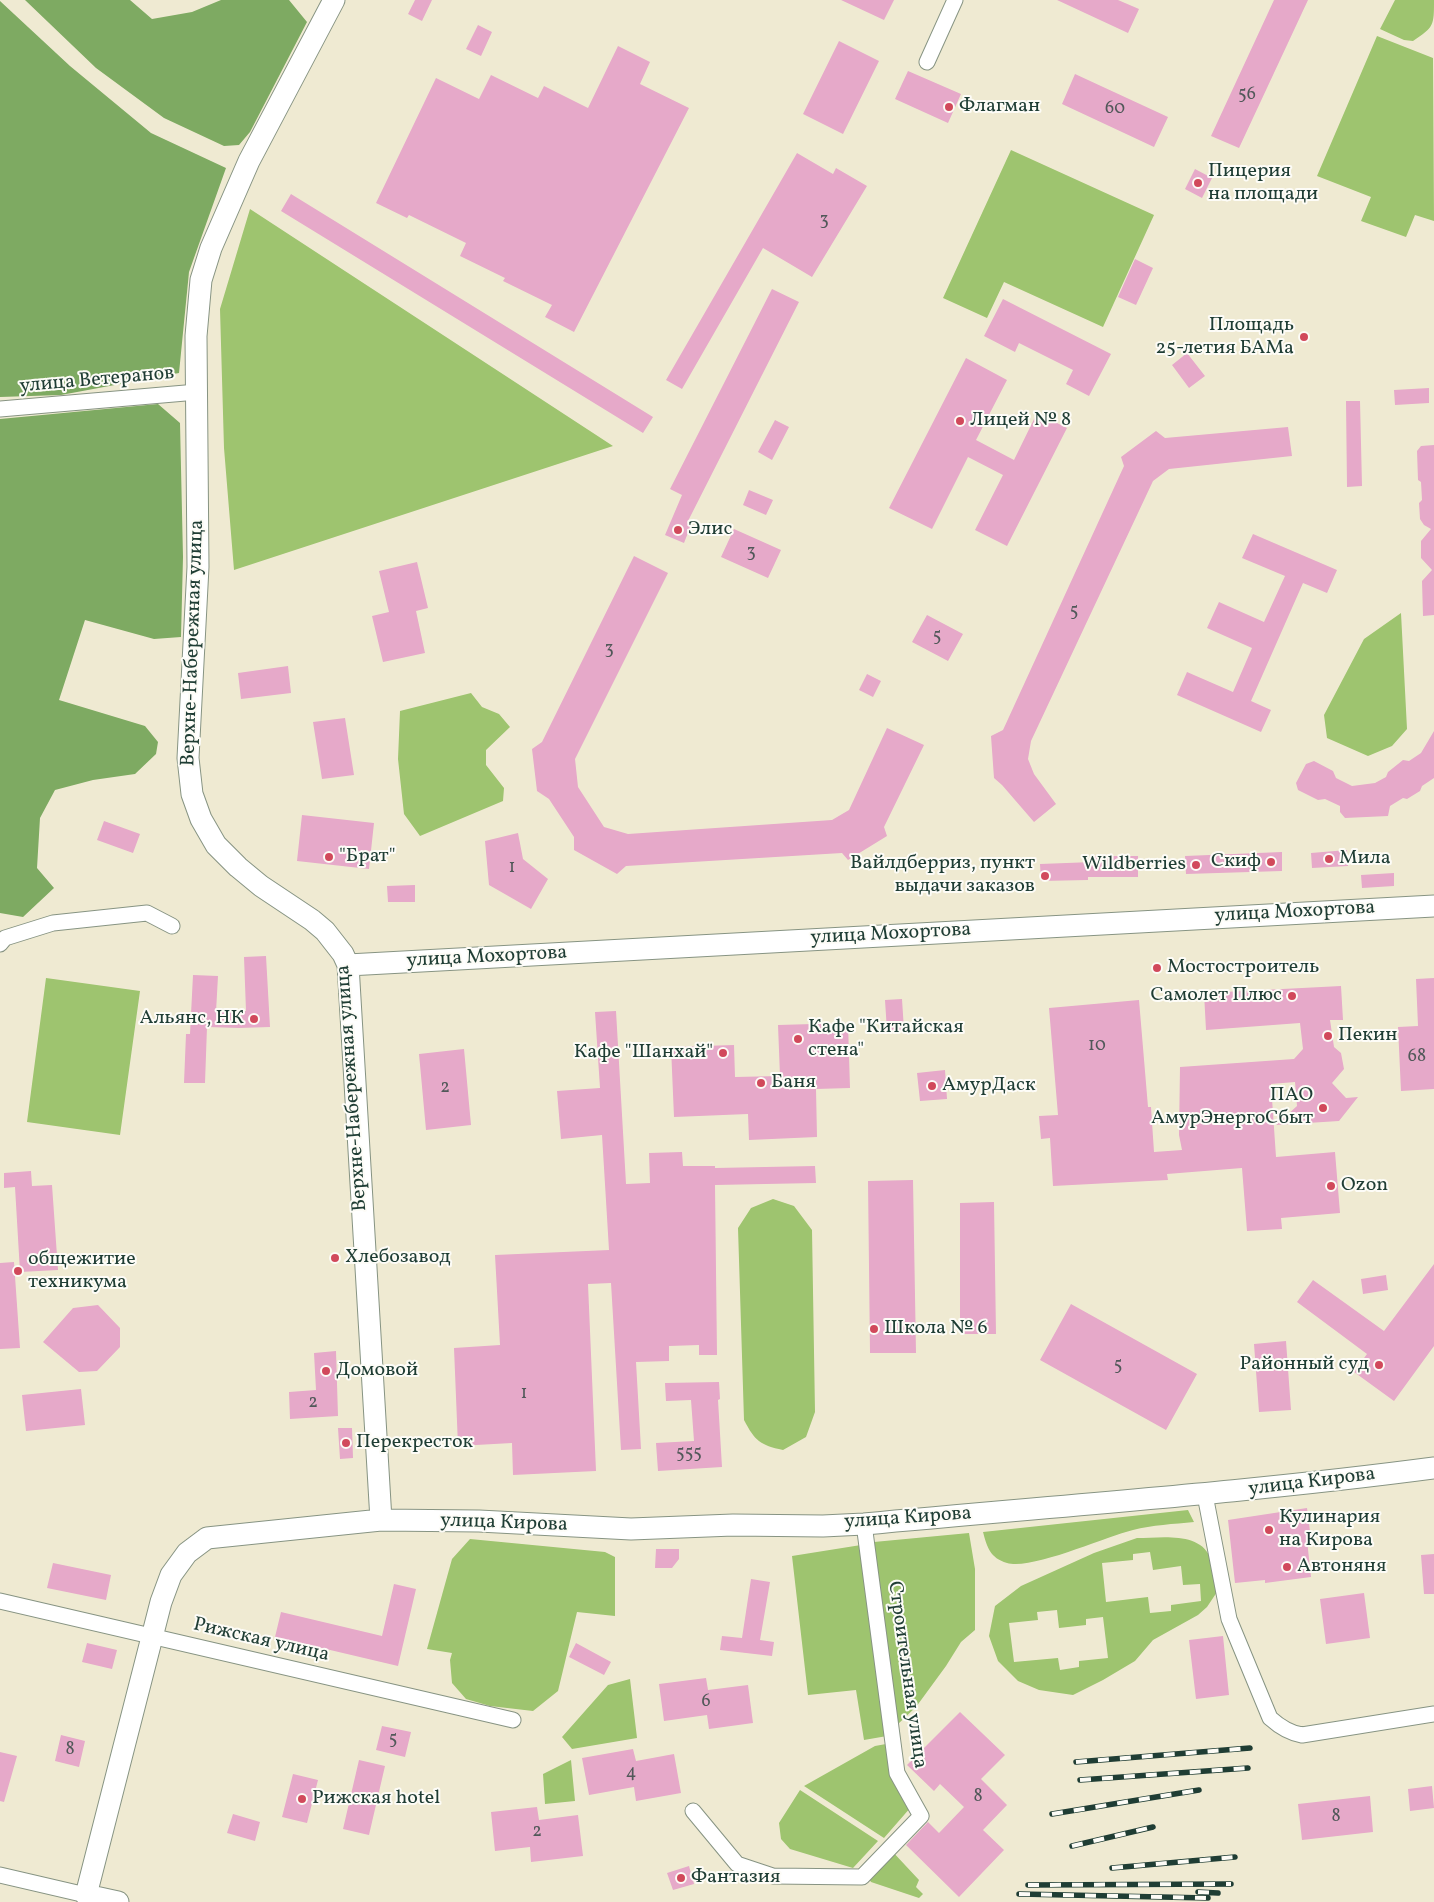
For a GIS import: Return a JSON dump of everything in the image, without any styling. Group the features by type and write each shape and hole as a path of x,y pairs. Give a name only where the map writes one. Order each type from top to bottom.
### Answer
{"street":[{"name":"Верхне-Набережная улица","path":"334,0 249,162 212,248 202,280 196,336 198,567 188,758 192,794 201,819 216,845 261,886 312,920 325,931 343,954 348,965 381,1520"},
{"path":"927,62 955,0"},
{"name":"улица Ветеранов","path":"0,409 197,392"},
{"name":"улица Мохортова","path":"348,965 1434,906"},
{"path":"0,944 5,938 53,923 147,913 172,926"},
{"name":"улица Кирова","path":"86,1894 160,1602 171,1575 187,1553 207,1538 381,1520 479,1521 631,1528 864,1524 1205,1494 1327,1482 1434,1468"},
{"path":"1205,1494 1229,1619 1270,1718 1279,1727 1302,1735 1434,1714"},
{"name":"Строительная улица","path":"692,1811 737,1864 773,1876 862,1876 921,1816 897,1773 864,1524"},
{"name":"Рижская улица","path":"0,1601 513,1720"},
{"path":"0,1875 118,1902"}],"green space":[{"path":"25,0 130,0 152,19 192,12 221,0 289,0 307,22 250,132 239,145 224,146 164,118 96,68"},
{"path":"1395,0 1434,0 1433,21 1429,29 1413,41 1404,40 1380,29"},
{"path":"0,1 70,66 151,133 226,168 189,272 179,373 61,395 0,397"},
{"path":"1377,36 1433,58 1434,221 1415,215 1406,237 1361,221 1371,197 1317,176"},
{"path":"1011,150 1154,215 1103,327 1004,282 987,318 943,298"},
{"path":"250,209 613,446 234,570 224,448 220,309"},
{"path":"158,404 180,423 183,557 181,637 154,639 85,620 59,700 145,726 158,742 156,754 135,774 93,780 55,790 40,818 37,868 54,888 23,917 0,913 0,419"},
{"path":"1401,613 1407,729 1392,746 1368,756 1327,738 1324,715 1364,639"},
{"path":"471,693 482,707 499,714 510,727 486,750 486,765 504,788 503,801 420,836 404,814 398,759 400,711"},
{"path":"46,978 140,991 120,1135 27,1122"},
{"path":"773,1199 794,1206 812,1230 815,1412 806,1437 783,1450 759,1441 744,1420 738,1228 751,1208"},
{"path":"1188,1510 1194,1522 1133,1530 1069,1552 1034,1562 1019,1564 1001,1561 993,1555 983,1532"},
{"path":"969,1533 975,1569 975,1630 961,1642 916,1707 897,1725 874,1542"},
{"path":"1167,1537 1188,1540 1197,1543 1205,1549 1210,1557 1217,1592 1207,1607 1198,1615 1153,1640 1135,1661 1073,1695 1039,1690 1018,1681 998,1661 989,1636 995,1606 1021,1586 1094,1553 1137,1538","holes":["1150,1552 1153,1570 1181,1566 1183,1585 1200,1584 1201,1601 1171,1605 1171,1611 1150,1613 1148,1597 1106,1602 1102,1563 1133,1560 1133,1554","1057,1610 1059,1628 1086,1625 1086,1619 1103,1617 1108,1658 1079,1661 1079,1667 1060,1670 1058,1658 1014,1662 1009,1623 1038,1620 1037,1612"]},
{"path":"470,1539 605,1552 615,1557 615,1616 577,1612 558,1691 533,1711 490,1706 466,1699 452,1683 450,1660 452,1653 427,1649 452,1559"},
{"path":"861,1545 887,1736 864,1740 856,1690 808,1695 792,1556"},
{"path":"630,1679 637,1738 572,1749 562,1737 608,1685"},
{"path":"886,1744 911,1807 884,1838 804,1786 875,1746"},
{"path":"571,1760 575,1801 545,1804 543,1774"},
{"path":"800,1790 878,1841 853,1868 790,1849 781,1839 779,1823"},
{"path":"891,1850 919,1880 916,1887 923,1894 919,1898 871,1882 868,1877"}],"building":[{"path":"415,0 432,0 422,21 408,14"},
{"path":"841,0 894,0 884,20"},
{"path":"1057,0 1118,0 1139,9 1128,33"},
{"path":"1274,0 1308,0 1239,148 1211,136"},
{"path":"478,25 492,32 481,56 466,49"},
{"path":"839,41 879,61 843,134 803,114"},
{"path":"618,46 650,62 640,84 689,108 574,332 545,317 552,305 503,281 505,278 460,256 466,243 409,215 407,218 376,203 436,78 479,99 491,75 538,98 544,86 588,108"},
{"path":"908,71 961,94 948,123 895,99"},
{"path":"1075,74 1168,117 1154,147 1062,104"},
{"path":"797,153 833,174 836,168 867,186 812,277 763,248 682,389 666,380"},
{"name":"Пицерия на площади","path":"1195,169 1212,178 1202,198 1185,189"},
{"path":"291,194 653,417 643,433 281,211"},
{"path":"1135,259 1153,268 1136,305 1118,297"},
{"path":"772,289 799,302 687,523 691,525 684,543 665,535 682,495 670,489"},
{"path":"1003,299 1111,354 1089,396 1066,384 1073,370 1019,343 1015,352 984,336"},
{"path":"1187,353 1205,376 1189,388 1172,365"},
{"name":"Лицей № 8","path":"966,358 1007,380 976,440 1014,460 1037,413 1067,428 1007,546 975,530 1003,475 968,457 932,529 889,508"},
{"path":"1429,388 1429,403 1395,405 1394,390"},
{"path":"1346,401 1360,401 1362,486 1347,487"},
{"path":"775,420 789,427 772,460 758,452"},
{"path":"1288,427 1292,456 1169,469 1153,481 1031,741 1028,759 1034,774 1056,804 1034,822 994,778 991,736 1003,730 1124,466 1121,457 1156,431 1165,438"},
{"path":"1434,445 1434,615 1423,616 1422,581 1432,570 1421,558 1421,541 1431,529 1424,525 1420,519 1419,503 1422,500 1421,482 1418,480 1417,451 1421,446"},
{"path":"749,490 773,500 766,515 743,505"},
{"path":"734,529 781,550 768,578 721,557"},
{"path":"1253,534 1337,570 1327,593 1303,583 1251,701 1271,710 1261,732 1177,695 1187,672 1233,692 1252,648 1207,628 1219,602 1264,622 1285,576 1242,558"},
{"path":"634,556 668,573 575,759 578,787 604,827 628,834 832,820 849,810 887,728 924,745 884,827 887,836 848,860 842,853 626,866 617,874 574,850 574,837 549,799 537,791 532,749 542,742"},
{"path":"417,562 428,608 416,611 425,653 383,662 372,616 389,612 379,571"},
{"path":"927,615 963,634 948,661 912,642"},
{"path":"288,666 291,693 241,699 238,673"},
{"path":"867,674 881,681 873,697 859,690"},
{"path":"345,718 354,775 322,779 313,722"},
{"path":"1434,731 1434,778 1422,786 1420,791 1390,806 1388,816 1345,818 1340,812 1340,806 1325,799 1318,800 1298,790 1296,783 1306,764 1314,761 1333,771 1336,778 1352,786 1375,783 1386,777 1388,772 1403,760 1409,761 1421,753"},
{"path":"302,815 374,823 369,869 297,861"},
{"path":"104,821 140,834 133,853 97,840"},
{"path":"518,833 523,859 548,879 531,909 489,885 485,841"},
{"name":"Мила","path":"1347,850 1348,866 1312,868 1311,853"},
{"path":"1282,852 1282,871 1186,874 1185,856"},
{"path":"1093,856 1138,856 1138,877 1088,877 1088,880 1041,881 1040,864 1093,862"},
{"path":"1394,873 1394,886 1362,888 1361,875"},
{"path":"415,885 415,902 388,902 387,886"},
{"path":"266,956 270,1027 207,1027 205,1083 184,1083 186,1034 190,1034 193,975 218,976 216,1012 246,1011 244,957"},
{"path":"1434,978 1434,1089 1401,1091 1398,1027 1418,1026 1416,979"},
{"path":"1341,986 1343,1020 1330,1020 1334,1047 1341,1053 1344,1069 1332,1083 1346,1098 1358,1097 1339,1121 1276,1125 1297,1106 1295,1082 1271,1084 1276,1157 1335,1152 1340,1213 1281,1218 1282,1229 1247,1231 1242,1168 1167,1174 1168,1180 1053,1186 1050,1138 1041,1139 1039,1116 1058,1115 1049,1008 1139,1000 1148,1107 1151,1107 1154,1152 1182,1150 1179,1135 1180,1067 1294,1059 1303,1049 1300,1023 1206,1030 1204,993"},
{"path":"902,999 904,1030 887,1031 885,1000"},
{"path":"616,1011 626,1184 650,1183 649,1153 682,1152 683,1166 715,1166 715,1168 815,1166 816,1183 715,1185 717,1355 699,1355 699,1345 669,1346 669,1361 636,1362 641,1449 621,1450 611,1283 588,1284 596,1471 513,1475 512,1443 458,1446 454,1348 500,1345 495,1255 609,1250 602,1135 561,1139 557,1091 600,1088 595,1012"},
{"name":"Баня","path":"848,1023 850,1088 816,1089 817,1137 749,1140 748,1114 674,1117 671,1047 734,1045 735,1077 780,1076 778,1025"},
{"path":"464,1049 471,1125 426,1130 419,1054"},
{"name":"АмурДаск","path":"945,1070 947,1099 920,1101 917,1073"},
{"path":"31,1171 32,1186 52,1185 58,1270 20,1272 15,1187 4,1188 4,1173"},
{"path":"913,1180 916,1353 870,1353 868,1181"},
{"path":"994,1202 996,1334 960,1334 960,1203"},
{"path":"14,1262 20,1348 0,1349 0,1263"},
{"path":"1434,1264 1434,1346 1394,1401 1354,1372 1367,1354 1297,1302 1313,1280 1384,1331"},
{"path":"1386,1275 1388,1290 1363,1294 1361,1279"},
{"path":"1071,1304 1197,1374 1166,1430 1040,1360"},
{"path":"98,1305 120,1328 120,1347 97,1371 79,1372 43,1342 73,1308"},
{"path":"1286,1341 1291,1410 1259,1412 1254,1344"},
{"path":"336,1351 338,1416 290,1419 289,1392 316,1390 314,1353"},
{"path":"719,1382 720,1399 718,1400 722,1467 658,1471 656,1443 694,1441 691,1400 666,1401 665,1383"},
{"path":"81,1389 85,1425 26,1431 22,1395"},
{"name":"Перекресток","path":"338,1428 352,1428 353,1458 340,1459"},
{"path":"1307,1508 1311,1539 1307,1540 1311,1577 1265,1583 1265,1580 1235,1583 1228,1520"},
{"path":"656,1549 679,1549 679,1559 672,1568 655,1568"},
{"path":"1434,1554 1434,1594 1424,1594 1421,1555"},
{"path":"53,1563 111,1575 106,1600 47,1588"},
{"path":"751,1579 770,1582 760,1640 774,1642 772,1656 720,1650 722,1636 742,1638"},
{"path":"394,1584 416,1589 398,1666 275,1637 281,1612 382,1636"},
{"path":"1364,1593 1370,1638 1326,1644 1320,1599"},
{"path":"1223,1636 1229,1695 1196,1699 1189,1640"},
{"path":"87,1643 117,1650 112,1669 82,1662"},
{"path":"576,1643 611,1662 604,1675 569,1657"},
{"path":"706,1678 708,1690 748,1685 753,1723 709,1729 707,1715 664,1721 659,1684"},
{"path":"960,1712 1005,1755 981,1779 1007,1805 983,1830 1004,1850 959,1897 906,1845 928,1822 939,1833 964,1807 940,1784 934,1791 907,1765"},
{"path":"382,1726 411,1732 405,1757 376,1750"},
{"path":"61,1735 85,1741 79,1767 55,1761"},
{"path":"633,1749 636,1761 674,1754 681,1793 636,1801 634,1787 589,1795 582,1758"},
{"path":"0,1752 17,1756 4,1802 0,1801"},
{"path":"359,1760 385,1766 369,1835 343,1829"},
{"path":"293,1774 318,1780 307,1823 282,1817"},
{"path":"1432,1786 1434,1808 1410,1811 1408,1789"},
{"path":"1370,1796 1373,1832 1302,1840 1298,1804"},
{"path":"537,1807 539,1820 578,1815 583,1856 531,1862 530,1847 495,1851 491,1812"},
{"path":"233,1814 260,1822 255,1841 227,1833"},
{"name":"Фантазия","path":"689,1866 694,1884 673,1890 667,1873"}],"railway":[{"path":"1076,1762 1250,1748"},
{"path":"1080,1780 1248,1768"},
{"path":"1052,1814 1199,1790"},
{"path":"1072,1846 1153,1827"},
{"path":"1112,1868 1235,1857"},
{"path":"1028,1885 1231,1884"},
{"path":"1198,1892 1218,1893"},
{"path":"1019,1894 1208,1898"}],"place":[{"name":"Флагман","path":"949,107"},
{"name":"Пицерия на площади","path":"1198,183"},
{"name":"Площадь 25-летия БАМа","path":"1304,337"},
{"name":"Лицей № 8","path":"960,421"},
{"name":"Элис","path":"678,530"},
{"name":"\"Брат\"","path":"329,857"},
{"name":"Мила","path":"1329,859"},
{"name":"Скиф","path":"1271,862"},
{"name":"Wildberries","path":"1196,865"},
{"name":"Вайлдберриз, пункт выдачи заказов","path":"1045,876"},
{"name":"Мостостроитель","path":"1157,968"},
{"name":"Самолет Плюс","path":"1292,996"},
{"name":"Альянс, НК","path":"254,1019"},
{"name":"Пекин","path":"1328,1036"},
{"name":"Кафе \"Китайская стена\"","path":"798,1039"},
{"name":"Кафе \"Шанхай\"","path":"723,1053"},
{"name":"Баня","path":"761,1083"},
{"name":"АмурДаск","path":"932,1086"},
{"name":"ПАО АмурЭнергоСбыт","path":"1323,1108"},
{"name":"Ozon","path":"1331,1186"},
{"name":"Хлебозавод","path":"335,1258"},
{"name":"общежитие техникума","path":"18,1271"},
{"name":"Школа № 6","path":"874,1329"},
{"name":"Районный суд","path":"1379,1365"},
{"name":"Домовой","path":"326,1371"},
{"name":"Перекресток","path":"346,1443"},
{"name":"Кулинария на Кирова","path":"1269,1530"},
{"name":"Автоняня","path":"1287,1567"},
{"name":"Рижская hotel","path":"302,1799"},
{"name":"Фантазия","path":"681,1878"}]}
